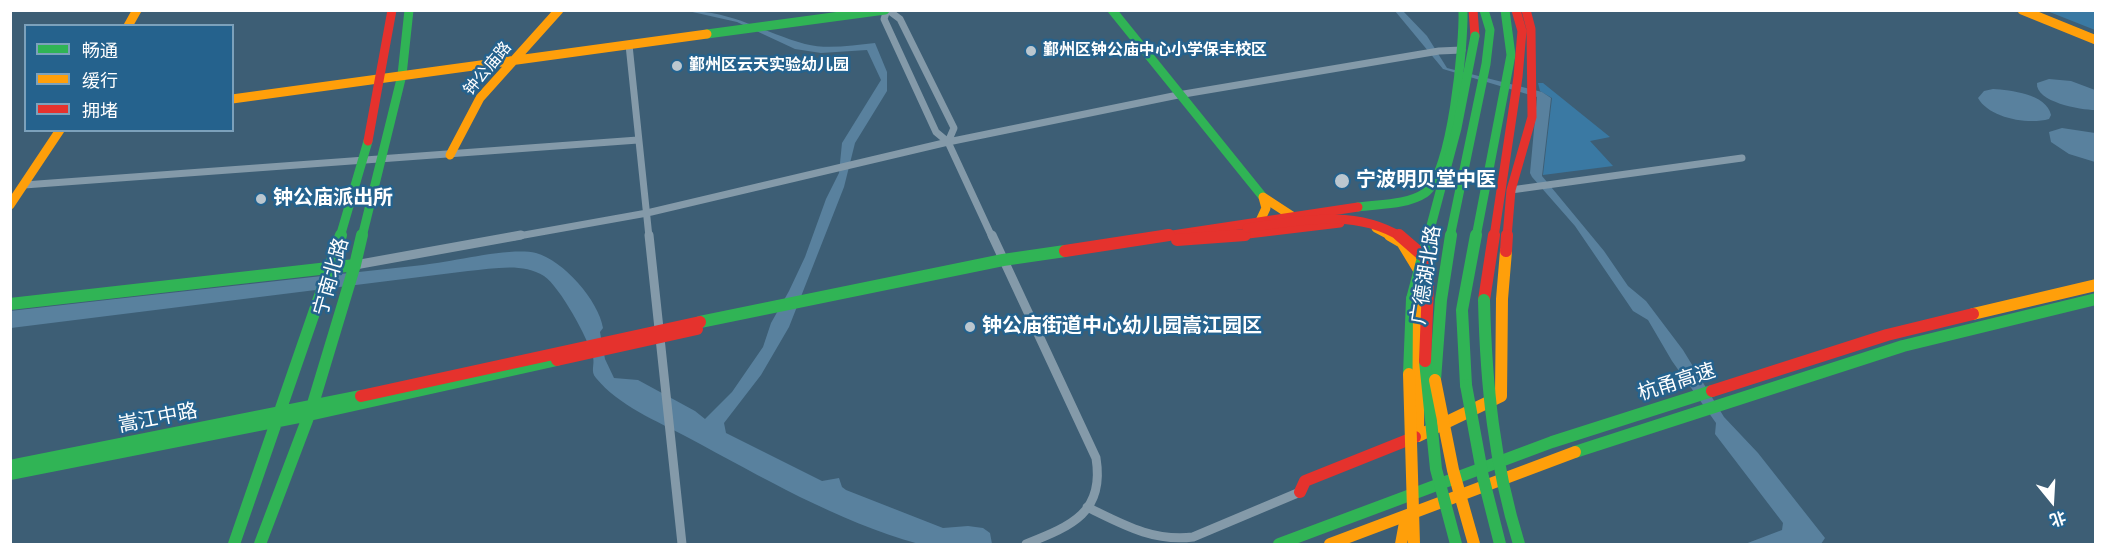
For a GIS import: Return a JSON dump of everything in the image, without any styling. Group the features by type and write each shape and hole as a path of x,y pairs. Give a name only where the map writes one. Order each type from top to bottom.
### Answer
{"main road":[{"path":"129,24 137,10"},
{"name":"宁南北路","path":"234,544 280,417 364,162 392,10"},
{"name":"宁南北路","path":"260,544 310,411 347,294 383,160 402,75 409,10"},
{"name":"钟公庙路","path":"450,155 480,98 560,10"},
{"path":"234,99 887,10"},
{"path":"1112,10 1178,95 1263,197 1293,216"},
{"path":"310,411 623,338 661,335 764,308 821,296 1260,221 1400,202 1429,191 1446,152 1465,34 1463,10"},
{"path":"1414,544 1407,421 1412,298 1422,253 1457,128 1475,36 1473,10"},
{"name":"广德湖北路","path":"1474,544 1453,470 1435,380 1435,355 1441,282 1468,162 1486,64 1490,30 1484,10"},
{"name":"广德湖北路","path":"1500,544 1466,385 1462,310 1511,55 1505,10"},
{"path":"1516,10 1522,31 1518,77 1484,300 1484,357 1489,420 1509,520 1518,543"},
{"path":"1300,492 1305,481 1418,436 1501,396 1502,299 1511,190 1532,117 1531,29 1526,10"},
{"path":"2022,10 2096,38"},
{"path":"2033,10 2096,38"},
{"path":"10,206 59,132"},
{"path":"1260,221 1266,208 1263,197"},
{"path":"310,411 1005,263 1177,240 1247,228 1341,218 1360,219 1380,223 1408,238 1429,261 1425,357 1430,425 1436,469 1456,544"},
{"path":"1177,240 1251,235 1350,222 1369,225 1402,242 1419,268 1418,436"},
{"path":"10,304 354,267"},
{"name":"杭甬高速","path":"1279,544 1552,442 1876,339 2096,285"},
{"name":"杭甬高速","path":"1330,544 1565,455 1846,364 1903,346 2096,299"},
{"name":"嵩江中路","path":"10,474 310,411"},
{"name":"嵩江中路","path":"10,466 280,417"},
{"path":"1401,544 1411,466"}],"street":[{"path":"948,142 954,128 900,19 887,10 884,19 936,132 948,142 1096,458 1099,483 1080,516 1062,529 1026,544"},
{"path":"629,45 682,544"},
{"path":"354,267 647,213 948,142 1178,95 1439,51 1462,50"},
{"path":"24,185 364,162 638,140"},
{"path":"1511,190 1742,158"},
{"path":"1087,507 1147,535 1179,540 1193,537 1300,492"}],"shaded area":[{"path":"688,11 734,19 814,46 875,43 887,72 887,91 855,143 844,187 789,327 761,375 724,423 726,433 822,481 839,478 842,487 846,490 943,528 968,526 983,528 990,533 992,544 945,546 919,544 858,523 800,497 627,405 596,378 593,373 590,349 580,326 558,291 544,276 526,269 468,271 11,328 10,311 423,265 496,253 536,253 546,257 568,273 595,306 603,328 600,332 605,359 614,378 638,380 695,411 705,419 732,392 763,347 771,323 805,257 826,199 839,173 842,143 881,80 867,50 821,53 795,49 737,22"},
{"path":"1395,11 1403,11 1427,36 1447,68 1542,92 1551,98 1542,176 1604,251 1628,286 1646,301 1683,350 1724,417 1758,453 1825,538 1821,544 1745,544 1782,530 1783,523 1715,434 1716,423 1672,361 1648,320 1633,311 1575,226 1532,177 1530,173 1537,97 1443,69"},
{"path":"2047,11 2095,11 2095,30"},
{"path":"2049,79 2071,81 2095,90 2095,110 2060,104 2043,95 2038,90 2037,83"},
{"path":"1538,83 1543,83 1610,137 1590,141 1613,166 1543,175 1552,98 1540,91"},
{"path":"1993,89 2018,92 2035,98 2043,102 2051,115 2049,119 2031,121 2010,118 1991,111 1978,98 1984,91"},
{"path":"2062,128 2095,133 2095,162 2069,154 2051,142 2049,132"}],"traffic: fast":[{"path":"355,265 402,75 409,10"},
{"path":"707,34 885,10"},
{"path":"1112,10 1263,197"},
{"path":"1358,207 1396,202 1424,194 1437,176 1444,156 1455,103 1462,49 1463,10"},
{"path":"1435,380 1446,261 1486,64 1490,30 1484,10"},
{"path":"1466,385 1462,310 1511,55 1505,10"},
{"path":"1412,299 1457,128 1475,36"},
{"path":"234,544 330,270 364,162 368,141"},
{"path":"700,322 1003,260 1065,251"},
{"path":"10,304 355,265 354,268"},
{"path":"260,544 312,407 354,268"},
{"path":"1409,374 1412,299"},
{"path":"1575,452 1903,346 2096,299"},
{"path":"1484,300 1488,393 1496,454 1519,544"},
{"path":"10,474 309,415 557,360"},
{"path":"1425,361 1436,469"},
{"path":"1466,385 1483,477 1500,544"},
{"path":"1279,544 1552,442 1712,391"},
{"path":"10,466 361,396"},
{"path":"1436,469 1456,544"}],"traffic: slow":[{"path":"129,24 137,10"},
{"path":"450,155 480,98 559,10"},
{"path":"2022,10 2096,40"},
{"path":"234,99 707,34"},
{"path":"10,205 59,132"},
{"path":"1260,221 1266,208 1263,197 1292,216"},
{"path":"1376,228 1402,242 1419,270"},
{"path":"1419,309 1418,436 1501,396 1502,299 1506,251"},
{"path":"1973,314 2096,285"},
{"path":"1409,374 1414,544"},
{"path":"1435,380 1453,470 1474,544"},
{"path":"1330,544 1575,452"},
{"path":"1401,544 1406,517"}],"traffic: jam":[{"path":"368,141 392,10"},
{"path":"1473,10 1475,36"},
{"path":"1484,300 1518,77 1522,31 1516,10"},
{"path":"1506,251 1511,190 1532,117 1531,29 1526,10"},
{"path":"1065,251 1358,207"},
{"path":"1247,228 1297,221 1345,219 1367,222 1389,229 1409,242 1429,261 1425,361"},
{"path":"1177,240 1252,235 1340,223"},
{"path":"1712,391 1887,335 1973,314"},
{"path":"361,396 700,322"},
{"path":"557,360 697,329"},
{"path":"1300,492 1305,481 1415,437"}],"place":[{"name":"鄞州区钟公庙中心小学保丰校区","path":"1031,51"},
{"name":"鄞州区云天实验幼儿园","path":"677,66"},
{"name":"宁波明贝堂中医","path":"1342,181"},
{"name":"钟公庙派出所","path":"261,199"},
{"name":"钟公庙街道中心幼儿园嵩江园区","path":"970,327"}]}
